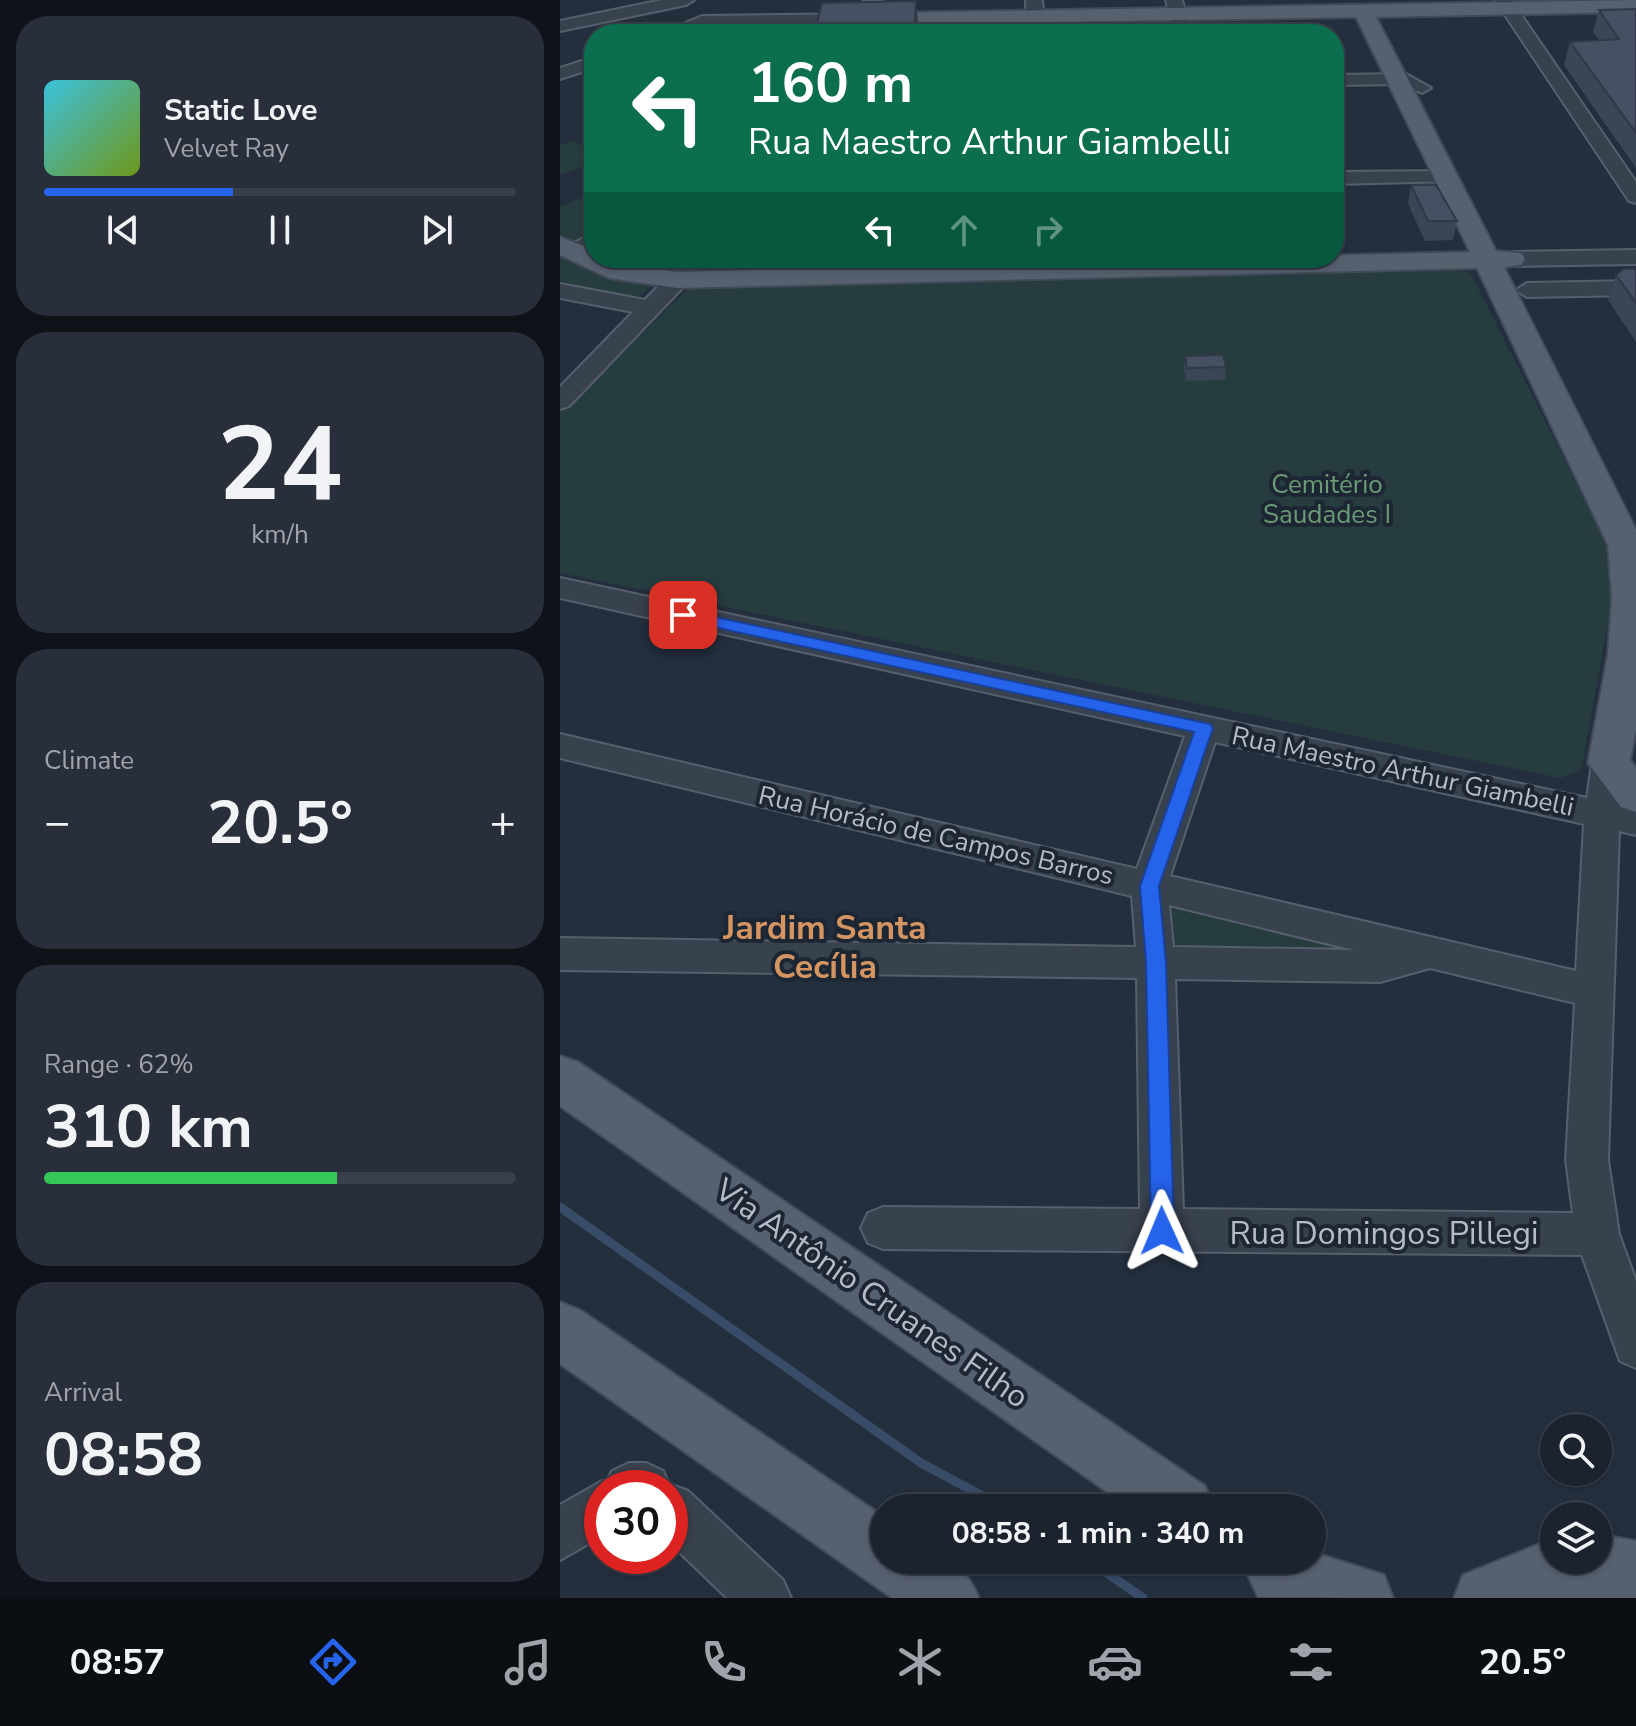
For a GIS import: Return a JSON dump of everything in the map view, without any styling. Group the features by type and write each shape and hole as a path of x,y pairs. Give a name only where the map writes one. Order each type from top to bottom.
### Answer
{"main road":[{"path":"871,10 1035,17 1171,16 1506,4 1636,6"},
{"path":"1365,7 1410,83 1498,259 1626,545 1635,578 1631,668 1609,763 1636,796"},
{"path":"1410,83 1447,177 1498,259 1527,290 1636,512"},
{"path":"1344,261 1498,259"},
{"path":"620,268 643,278 677,280 1065,268"},
{"name":"Via Antônio Cruanes Filho","path":"560,1078 1163,1494"},
{"path":"560,1330 870,1544"},
{"path":"1486,1598 1524,1576 1580,1563 1636,1573"},
{"path":"912,1574 947,1598"},
{"path":"1284,1578 1361,1598"}],"street":[{"path":"590,0 617,14"},
{"path":"560,26 686,0"},
{"path":"702,21 706,0"},
{"path":"1506,4 1636,197"},
{"path":"694,24 871,10"},
{"path":"560,74 584,66"},
{"path":"1344,80 1410,83"},
{"path":"1344,178 1447,177"},
{"path":"1498,259 1630,257 1636,281"},
{"path":"1574,258 1591,288"},
{"path":"565,390 677,280"},
{"path":"1527,290 1636,288"},
{"path":"560,291 651,308"},
{"name":"Rua Maestro Arthur Giambelli","path":"560,588 1619,818"},
{"path":"1162,1231 1156,963 1149,886 1204,728"},
{"name":"Rua Horácio de Campos Barros","path":"560,746 1592,991"},
{"path":"1609,763 1619,818 1592,991 1587,1160 1597,1234 1636,1345"},
{"path":"560,954 1380,966 1430,953"},
{"name":"Rua Domingos Pillegi","path":"883,1228 1597,1234"},
{"path":"560,1535 584,1518"},
{"path":"688,1526 764,1598"}],"green space":[{"path":"572,141 584,146 584,166 560,175 560,145"},
{"path":"584,196 584,251 560,239 560,207"},
{"path":"560,253 584,268 652,286 637,298 560,285"},
{"path":"687,268 827,268 686,271"},
{"name":"Cemitério Saudades I","path":"1459,269 1471,274 1602,534 1616,580 1581,771 1560,778 560,573 560,412 689,288"},
{"path":"1156,898 1357,945 1338,951 1161,954"}],"building":[{"path":"916,1 915,24 817,24 822,3"},
{"path":"1635,9 1636,133 1570,42 1619,39 1599,10"},
{"path":"1411,185 1436,185 1457,221 1428,221"},
{"path":"1624,269 1636,269 1636,303 1616,275"},
{"path":"1223,355 1226,367 1187,368 1185,356"}],"waterway":[{"path":"560,1207 921,1463 979,1494"},
{"path":"1108,1574 1143,1598"}],"district":[{"name":"Jardim Santa Cecília","path":"825,946"}],"route":[{"path":"683,615 1204,728 1149,886 1156,963 1162,1231"}]}
